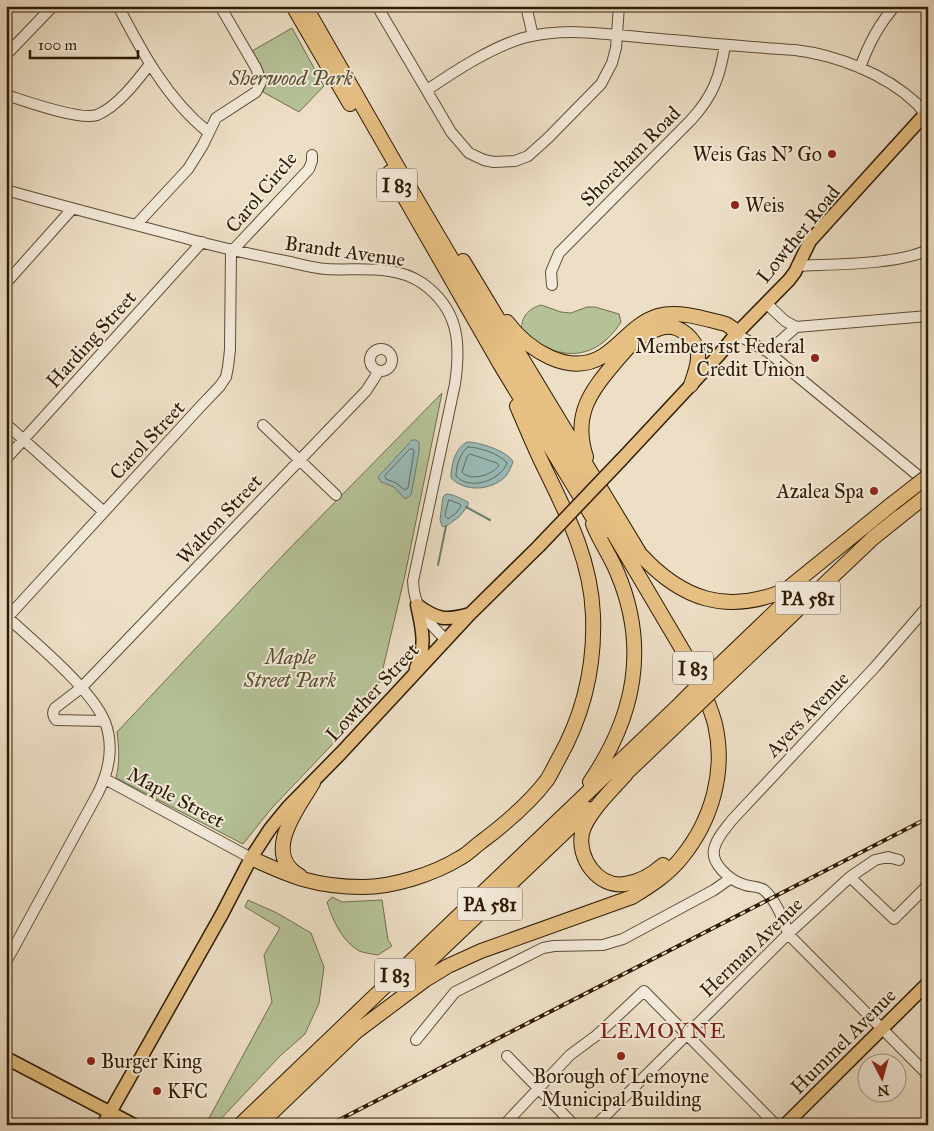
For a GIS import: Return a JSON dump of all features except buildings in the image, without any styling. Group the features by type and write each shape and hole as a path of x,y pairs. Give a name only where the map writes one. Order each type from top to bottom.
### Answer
{"highway":[{"name":"I 83","path":"240,1125 552,826 590,782 608,754 627,708 632,684 634,652 630,614 618,572 593,526 592,516 500,364 293,6"},
{"name":"I 83","path":"259,1125 353,1034 425,980 448,966 481,951 624,900 653,884 682,858 706,820 714,798 719,758 718,740 710,708 689,660 398,168 305,6"},
{"path":"327,44 483,292 640,554 653,568 676,586 692,594 718,602 760,599 786,590 886,508"},
{"path":"483,292 510,326 526,342 549,357 568,363 586,363 596,359 604,355 642,324 665,315 684,315 726,324 736,334"},
{"path":"596,481 582,444 581,431 584,409 587,399 598,382 624,352 645,330 653,325 674,320 686,321 736,334"},
{"path":"640,337 667,326 680,329 688,336 694,343 698,356 691,385"},
{"path":"251,858 290,876 311,882 365,887 392,884 434,871 460,858 511,820 547,779 570,740 583,701 592,657 593,614 587,574 575,532 544,468 500,364"},
{"name":"PA 581","path":"353,1034 626,774 684,709 886,508 928,476"},
{"name":"PA 581","path":"710,683 906,510 928,494"},
{"path":"592,516 602,528 688,674 702,710 710,744 710,774 704,802 692,829 671,858 660,868 636,881 618,884 606,881 589,867 582,851 582,832 588,818 626,774"},
{"name":"PA 581","path":"552,826 684,709"},
{"path":"311,882 293,872 282,852 282,841 286,830 313,783"}],"main road":[{"name":"Lowther Road","path":"736,334 789,280 810,241 927,115"},
{"name":"Lowther Street","path":"103,1125 111,1119 251,858 276,820 313,783 470,614 539,546 622,459 718,356 736,334"},
{"path":"417,605 438,618 451,619 470,614"},
{"path":"412,675 421,657 423,640 417,605"},
{"name":"Hummel Avenue","path":"785,1125 928,983"},
{"path":"6,1058 111,1119 134,1125"}],"street":[{"path":"6,55 52,6"},
{"path":"118,6 150,64 179,105 208,132"},
{"path":"136,225 188,169 203,145 216,118 254,95 261,82 256,68 220,6"},
{"path":"377,6 451,132 469,153 484,160 494,162 515,161 528,156 601,84 612,63 617,35 619,6"},
{"path":"526,6 533,36"},
{"path":"860,68 870,44 883,21 895,6"},
{"path":"427,90 501,47 533,36 570,32 809,52 860,68 879,77 917,104 927,115"},
{"name":"Shoreham Road","path":"552,285 551,272 553,263 559,253 691,120 704,104 718,79 725,44"},
{"path":"6,95 79,116 93,116 109,108 150,64"},
{"name":"Carol Circle","path":"232,250 309,169 312,155"},
{"name":"Brandt Avenue","path":"6,190 232,250 321,268 367,268 404,274 421,282 430,289 448,311 456,333 458,360 455,384 414,581 417,605 426,619 446,640"},
{"path":"6,283 72,208"},
{"name":"Harding Street","path":"6,459 202,242"},
{"name":"Carol Street","path":"7,618 200,408 226,377 230,350 232,250"},
{"path":"797,266 892,260 928,250"},
{"path":"766,302 785,321 796,327 928,316"},
{"path":"768,352 796,327"},
{"path":"736,334 768,352 928,484"},
{"name":"Walton Street","path":"104,722 56,720 53,712 55,708 81,688 366,391 379,371"},
{"path":"6,424 104,512"},
{"path":"263,425 336,495"},
{"name":"Ayers Avenue","path":"730,878 718,863 714,848 721,834 875,667 928,606"},
{"name":"Maple Street","path":"7,618 81,688 96,707 104,722 110,749 105,780 251,858"},
{"path":"6,962 105,780"},
{"name":"Herman Avenue","path":"596,1125 788,934 850,877 875,860 888,857 899,860"},
{"path":"850,877 894,919 928,884"},
{"path":"416,1040 455,992 463,987 543,948 603,945 623,939 714,890 730,878 747,886 762,888 782,915 788,934 928,1075"},
{"path":"504,1125 570,1056 597,1035 644,991 776,1125"},
{"path":"507,1056 574,1125"}],"green space":[{"name":"Sherwood Park","path":"292,28 324,86 299,112 263,92 265,76 252,51"},
{"path":"541,305 561,312 571,313 587,307 595,307 619,314 621,322 611,335 599,345 587,351 561,352 535,341 522,330 522,321 526,314 533,308"},
{"name":"Maple Street Park","path":"442,393 405,575 380,681 362,713 271,809 243,844 116,778 119,755 117,732 289,549"},
{"path":"332,897 342,902 382,900 388,940 392,946 378,955 361,952 353,947 338,929 332,915 327,902"},
{"path":"248,900 277,913 311,933 324,967 319,1003 305,1034 280,1056 215,1125 186,1125 208,1120 272,1002 264,955 280,928 245,907"}],"water":[{"path":"412,440 419,442 419,452 411,495 405,499 394,487 381,482 378,477"},
{"path":"467,442 493,448 505,454 513,462 510,470 499,482 485,487 470,488 457,483 451,478 454,457 459,448"},
{"path":"446,494 468,502 468,506 459,517 445,527 442,526 440,520 443,497"}],"waterway":[{"path":"466,507 490,520"},
{"path":"438,565 446,526"}],"railway":[{"path":"329,1125 928,818"}],"place":[{"name":"Weis Gas N' Go","path":"832,154"},
{"name":"Weis","path":"735,205"},
{"name":"Members 1st Federal Credit Union","path":"815,358"},
{"name":"Azalea Spa","path":"874,491"},
{"name":"Borough of Lemoyne Municipal Building","path":"621,1056"},
{"name":"Burger King","path":"91,1061"},
{"name":"KFC","path":"157,1091"}],"district":[{"name":"LEMOYNE","path":"663,1030"}]}
